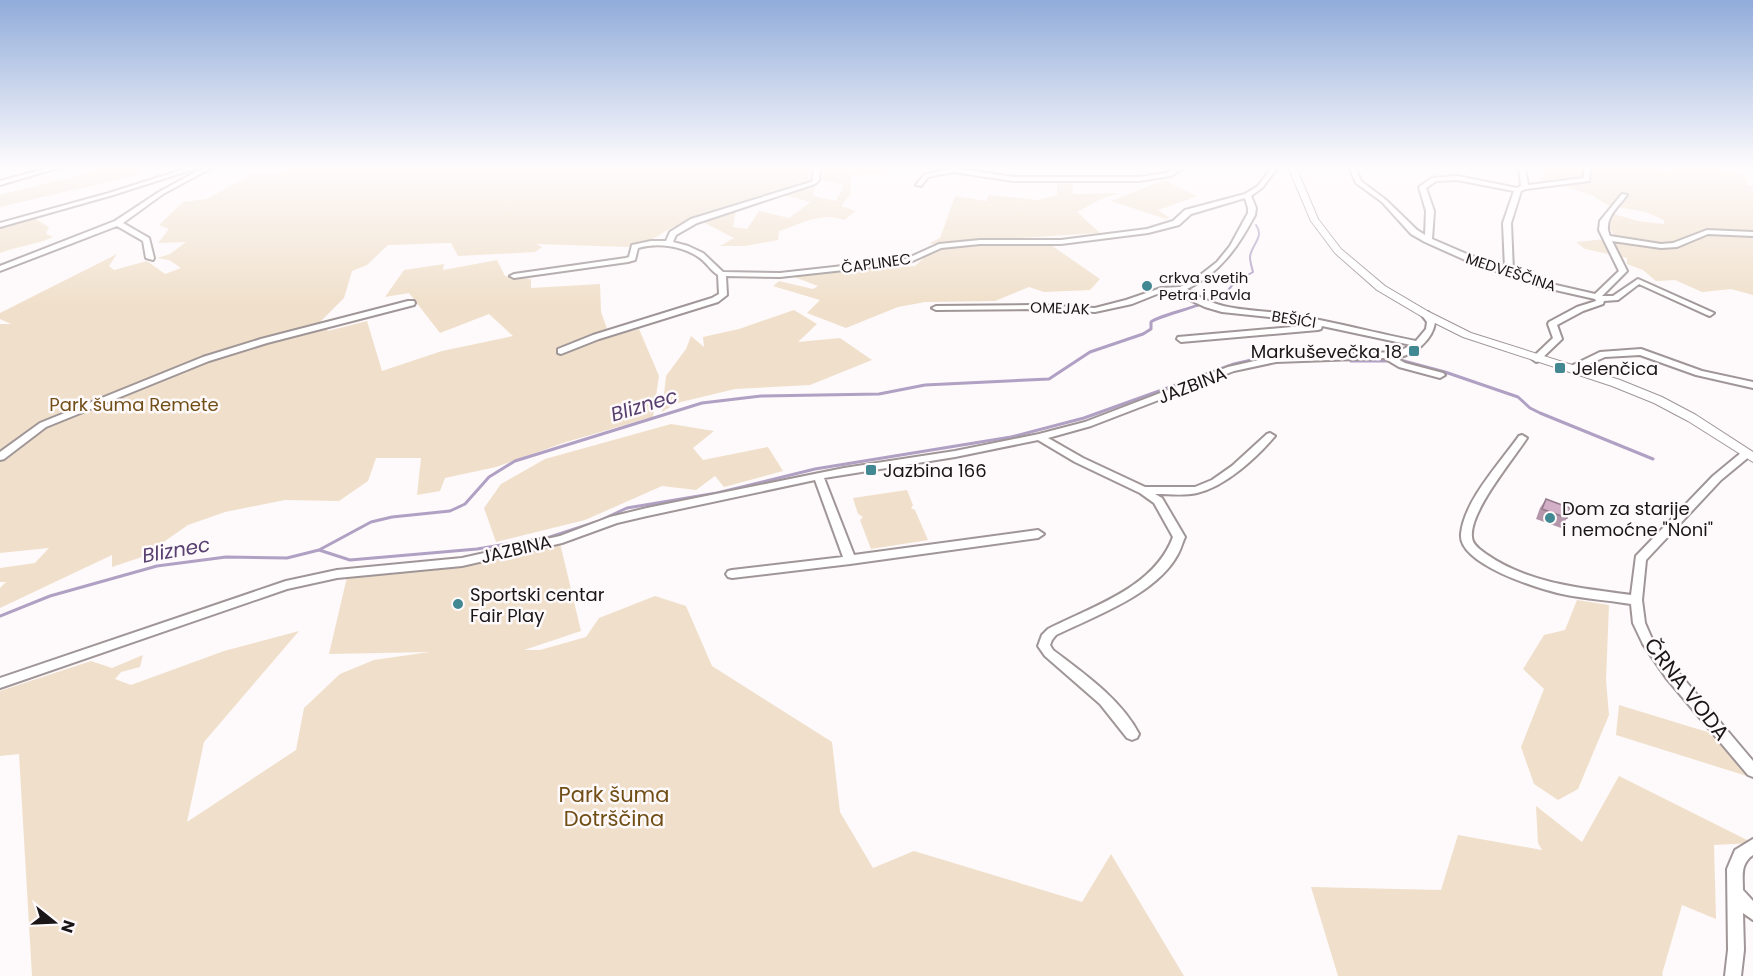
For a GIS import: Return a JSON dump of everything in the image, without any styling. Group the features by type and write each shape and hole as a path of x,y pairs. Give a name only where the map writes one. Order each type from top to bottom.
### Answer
{"main road":[{"path":"1311,213 1338,251 1361,273 1381,288 1425,314 1452,329 1488,344 1572,368 1658,400 1692,418 1748,459"}],"street":[{"path":"0,225 45,213"},
{"path":"0,269 118,223 133,213"},
{"path":"668,245 673,234 694,221 720,213"},
{"name":"ČAPLINEC","path":"722,274 780,275 878,265 908,261 939,246 970,243 1061,242 1121,237 1176,223 1187,213"},
{"path":"1181,289 1207,276 1222,263 1237,244 1251,213"},
{"name":"MEDVEŠČINA","path":"1395,213 1414,232 1428,240 1466,257 1545,285 1598,298 1615,298 1638,281 1710,313"},
{"path":"1428,240 1430,213"},
{"path":"1509,271 1507,223 1511,213"},
{"path":"1611,213 1604,221 1603,230 1607,238 1661,246 1674,245 1707,232 1753,234"},
{"path":"118,223 146,240 150,258"},
{"name":"MEDVEŠČINA","path":"1536,359 1558,339 1552,324 1580,309 1600,302 1598,298 1623,271 1607,238"},
{"path":"514,276 628,260 632,258 635,247 647,243 668,245 700,254 722,274 723,295 715,300 596,337 561,351"},
{"name":"BEŠIĆI","path":"1181,289 1203,304 1223,311 1292,317 1418,344"},
{"name":"OMEJAK","path":"936,308 1032,307 1095,310 1129,302 1161,290 1181,289"},
{"path":"0,457 43,425 206,359 264,341 411,303"},
{"path":"1425,314 1431,322 1430,329 1452,329"},
{"name":"BEŠIĆI","path":"1181,339 1328,326"},
{"name":"JAZBINA","path":"0,683 275,588 312,578 462,562 562,539 614,520 647,512 818,476 955,454 1039,437 1088,424 1231,369 1276,358 1403,354 1418,344 1430,329"},
{"path":"1572,368 1603,354 1641,352 1699,373 1753,385"},
{"path":"1388,356 1402,365 1440,375"},
{"path":"1144,491 1188,490 1208,486 1236,466 1270,436"},
{"path":"1039,437 1079,460 1144,491 1158,501 1179,537 1178,543 1163,564 1137,590 1052,632 1044,646 1049,653 1091,687 1120,717 1132,734"},
{"path":"1522,438 1483,494 1468,530 1466,538 1469,547 1498,566 1540,584 1635,600"},
{"name":"ČRNA VODA","path":"1748,459 1718,478 1640,559 1635,600 1647,641 1671,675 1753,771"},
{"path":"818,476 850,560"},
{"path":"732,574 1038,534"},
{"path":"1733,976 1736,950 1735,869 1740,855 1753,846"},
{"path":"1736,893 1753,912"}],"green space":[{"name":"Park šuma Remete","path":"172,213 715,213 671,228 646,243 627,247 536,244 542,247 535,252 458,256 451,243 388,245 367,265 352,271 344,298 320,322 328,331 367,321 382,371 442,351 513,336 489,314 440,333 409,293 385,297 404,270 444,264 443,270 497,260 505,276 531,279 531,288 600,284 601,312 610,337 639,329 659,376 653,417 566,442 496,467 445,478 440,491 417,495 421,458 376,458 368,481 339,501 285,500 225,512 188,525 142,557 112,567 112,555 0,608 0,588 6,582 0,582 0,568 35,563 49,548 0,553 0,324 11,324 0,319 0,313 117,254 109,266 114,270 147,261 165,274 181,268 169,260 157,258 170,254 186,242 158,243 169,229 159,225"},
{"path":"729,213 736,213 733,227 747,229 758,213 789,218 796,213 854,213 844,220 828,217 812,219 779,231 778,240 745,246 720,246 734,238 703,222"},
{"path":"949,213 1078,213 1100,233 928,244 940,238"},
{"path":"1146,213 1162,213 1170,218 1166,219"},
{"path":"1647,213 1753,213 1753,295 1731,289 1702,292 1675,280 1656,281 1643,270 1627,264 1627,258 1585,249 1576,242 1616,238 1609,227 1614,214 1638,221 1664,224 1664,220"},
{"path":"32,217 49,227 46,234 53,237 0,253 0,226"},
{"path":"1051,245 1100,279 1090,290 1044,292 1029,287 995,301 925,302 898,307 846,328 807,313 820,300 773,286 779,281 813,289 818,286 789,275 915,266 935,248"},
{"path":"794,310 817,324 798,342 840,338 872,360 810,385 735,389 677,403 662,412 666,376 686,349 691,336 704,347 703,337 739,329"},
{"path":"671,424 714,431 693,448 703,460 768,447 783,471 724,487 715,476 696,490 662,486 585,520 496,542 484,508 501,484 545,459"},
{"path":"907,490 913,505 911,508 915,510 928,540 871,549 860,520 863,517 858,514 853,498"},
{"name":"Park šuma Dotrščina","path":"560,543 581,631 524,650 540,650 586,637 599,618 655,596 686,606 712,666 832,742 840,812 873,868 914,851 1082,902 1111,854 1184,976 32,976 19,754 0,756 0,691 91,661 112,668 143,655 140,667 121,672 115,679 131,685 224,651 299,631 204,742 187,822 296,750 304,708 340,674 374,660 430,652 329,654 347,577"},
{"path":"1577,600 1609,605 1606,680 1609,715 1578,789 1558,800 1534,784 1521,747 1544,689 1523,669 1544,635 1565,630"},
{"path":"1619,705 1714,734 1750,777 1616,735"},
{"path":"1619,776 1753,843 1714,845 1716,919 1682,905 1663,976 1338,976 1311,887 1441,890 1458,835 1542,850 1538,843 1536,806 1582,842"}],"building":[{"path":"1546,499 1570,508 1567,518 1542,509"}],"waterway":[{"name":"Bliznec","path":"1197,306 1225,294 1234,283 1253,272 1250,257 1259,233 1256,225"},
{"name":"Bliznec","path":"319,550 371,522 392,517 450,511 465,504 489,477 515,461 702,403 761,396 879,394 925,385 1049,379 1090,352 1143,334 1151,329 1151,322 1154,320 1200,304"},
{"path":"319,550 350,560 477,549 550,537 599,521 627,508 717,493 815,469 1011,437 1084,418 1234,364 1287,352 1329,354"},
{"path":"1400,360 1445,372 1518,397 1530,408 1540,413 1653,459"},
{"path":"1351,361 1387,361"},
{"name":"Bliznec","path":"0,616 50,596 157,566 226,557 287,558 319,550"}],"place":[{"name":"crkva svetih Petra i Pavla","path":"1147,286"},
{"name":"Markuševečka 18","path":"1414,351"},
{"name":"Jelenčica","path":"1560,368"},
{"name":"Jazbina 166","path":"871,470"},
{"name":"Dom za starije i nemoćne \"Noni\"","path":"1550,518"},
{"name":"Sportski centar Fair Play","path":"458,604"}]}
